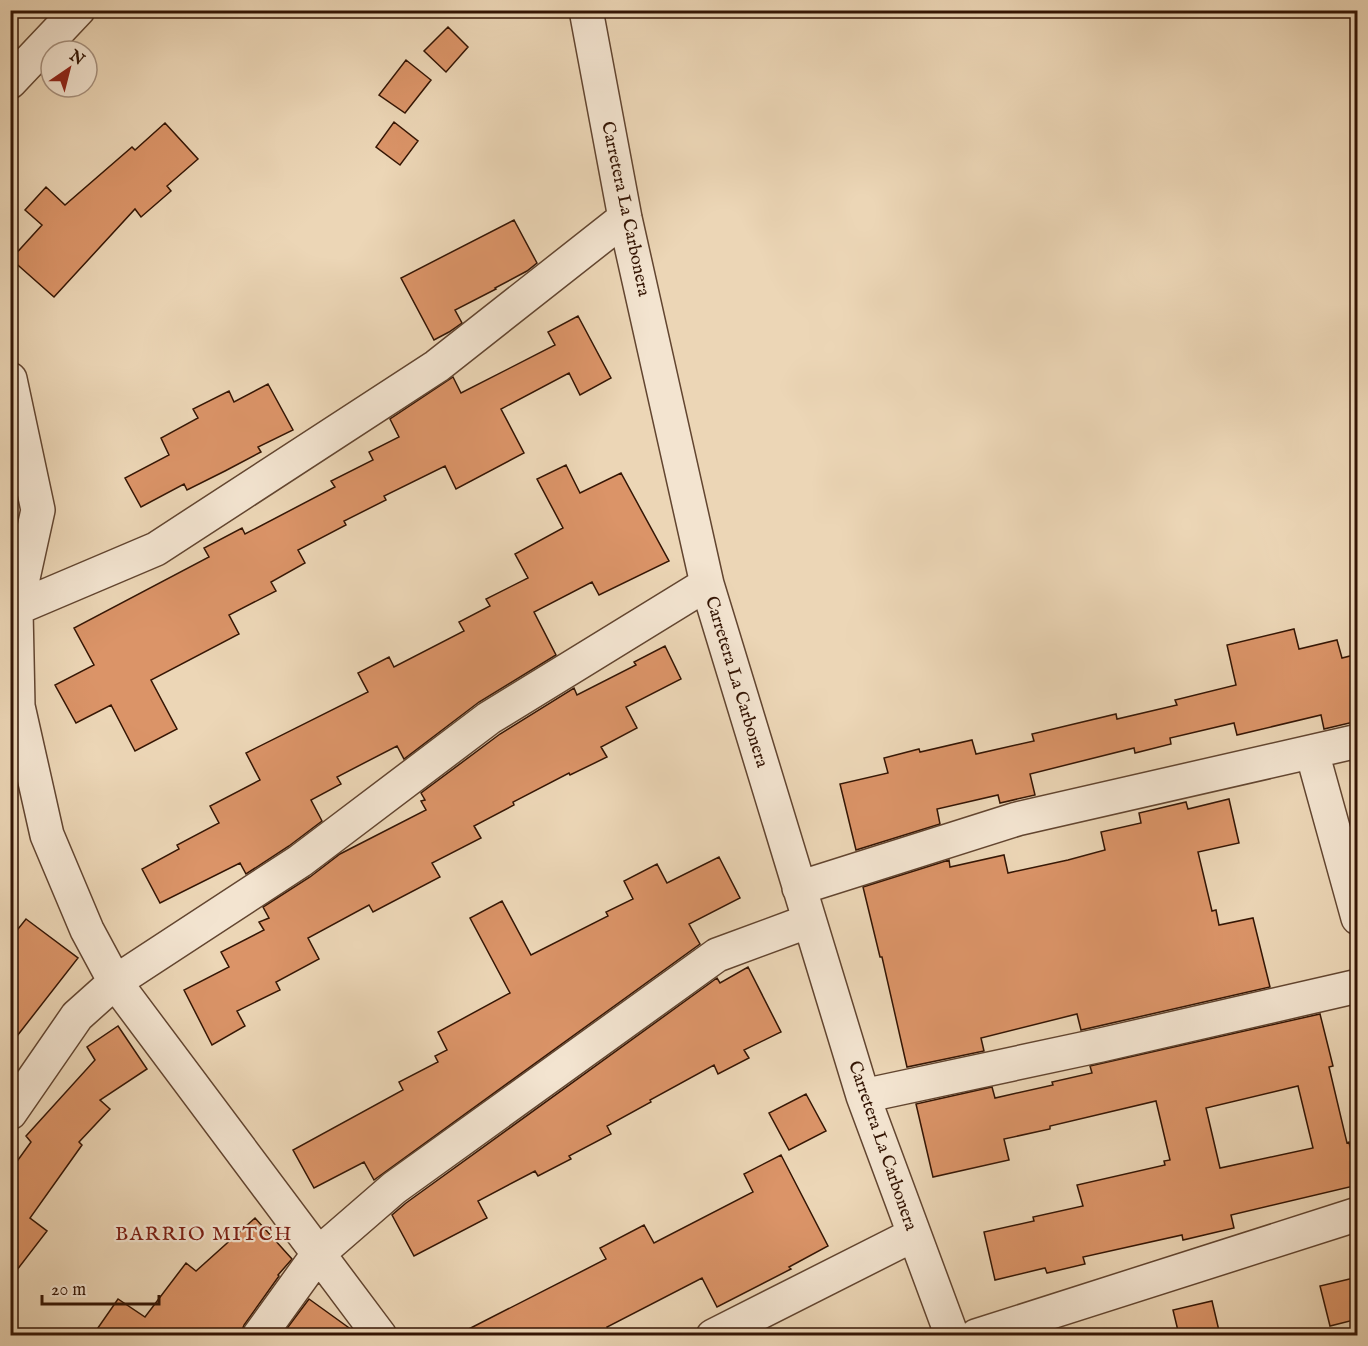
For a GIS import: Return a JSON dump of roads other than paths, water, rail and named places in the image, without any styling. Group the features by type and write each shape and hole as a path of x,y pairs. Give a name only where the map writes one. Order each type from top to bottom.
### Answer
{"street":[{"path":"10,82 78,10"},
{"name":"Carretera La Carbonera","path":"586,10 625,218 707,584 863,1096 952,1335"},
{"path":"13,610 156,549 436,366 625,218"},
{"path":"10,379 38,510 13,610 18,706 47,835 87,930 116,982 380,1335"},
{"path":"10,1113 77,1016 116,982 300,861 489,718 707,584"},
{"path":"799,888 1017,819 1358,741"},
{"path":"1312,752 1358,918"},
{"path":"259,1335 318,1253 394,1188 717,955 809,921"},
{"path":"863,1096 1358,986"},
{"path":"975,1335 1358,1214"},
{"path":"712,1335 913,1234"}],"district":[{"name":"BARRIO MITCH","path":"204,1234"}]}
